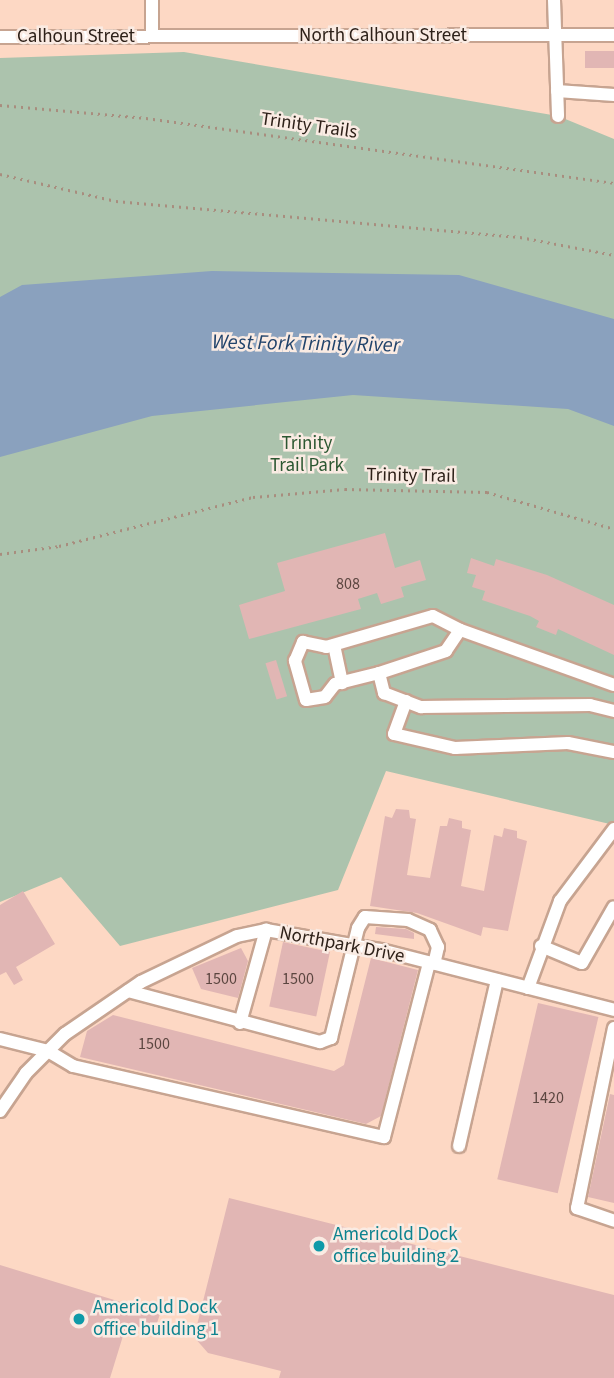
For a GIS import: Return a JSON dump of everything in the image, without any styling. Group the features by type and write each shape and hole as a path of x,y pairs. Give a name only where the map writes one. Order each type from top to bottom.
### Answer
{"street":[{"path":"152,0 152,36"},
{"path":"554,0 558,116"},
{"name":"North Calhoun Street","path":"152,36 614,35"},
{"name":"Calhoun Street","path":"0,37 152,36"},
{"path":"557,91 614,95"},
{"path":"460,631 446,651 342,683 326,697 306,700 295,661 303,642 334,645 433,616 460,631 614,685"},
{"path":"334,645 342,683"},
{"path":"379,673 384,693 421,707 590,705 614,711"},
{"path":"406,701 394,734 455,748 568,743 614,752"},
{"path":"528,988 559,901 614,829"},
{"path":"541,946 582,963 614,907"},
{"path":"0,1039 48,1051 73,1066 384,1137 432,963 436,937 408,920 365,917 354,945 331,1038 320,1042 240,1023 128,991"},
{"path":"240,1023 266,930"},
{"name":"Northpark Drive","path":"0,1111 48,1051 128,991 202,951 237,936 266,930 354,945 614,1010"},
{"path":"460,1146 497,980"},
{"path":"614,1028 577,1208 614,1221"}],"path":[{"name":"Trinity Trails","path":"0,105 146,118 614,183"},
{"path":"0,174 116,201 520,237 614,255"},
{"name":"Trinity Trail","path":"0,554 59,546 253,497 345,489 487,492 614,529"}],"green space":[{"name":"Trinity Trail Park","path":"184,52 558,116 614,139 614,825 386,771 338,890 120,946 61,877 0,902 0,58"}],"water":[{"name":"West Fork Trinity River","path":"212,271 459,275 614,319 614,426 568,409 353,395 152,416 0,457 0,297 22,285"}],"building":[{"path":"585,51 614,51 614,68 585,68"},
{"path":"385,533 395,568 420,560 426,580 401,587 404,597 381,604 377,593 358,599 361,609 249,639 239,605 285,591 277,563"},
{"path":"471,558 494,566 496,559 547,575 614,605 614,655 558,629 556,635 536,627 539,621 530,616 482,600 485,591 472,587 476,575 467,573"},
{"path":"276,660 287,696 277,700 265,663"},
{"path":"396,809 409,810 410,818 416,819 407,875 430,878 440,826 447,826 449,818 462,821 462,828 471,830 461,886 484,891 494,835 502,837 504,828 517,831 517,838 527,841 508,931 483,927 481,936 417,913 370,906 385,816 392,818"},
{"path":"23,891 55,944 16,967 23,980 14,985 6,972 0,975 0,905"},
{"path":"376,927 406,929 414,933 414,939 375,934"},
{"path":"283,942 330,952 316,1017 269,1007"},
{"path":"241,948 248,961 238,998 201,989 192,968"},
{"path":"371,958 418,970 381,1116 366,1124 80,1057 87,1031 113,1015 334,1071 344,1065"},
{"path":"538,1003 598,1017 558,1193 497,1179"},
{"path":"610,1094 614,1095 614,1203 588,1197"},
{"name":"Americold Dock office building 2","path":"229,1198 614,1295 614,1378 279,1378 281,1371 208,1353 194,1337"},
{"name":"Americold Dock office building 1","path":"0,1265 160,1314 154,1332 127,1323 110,1378 0,1378"}],"place":[{"name":"Americold Dock office building 2","path":"319,1246"},
{"name":"Americold Dock office building 1","path":"79,1319"}]}
